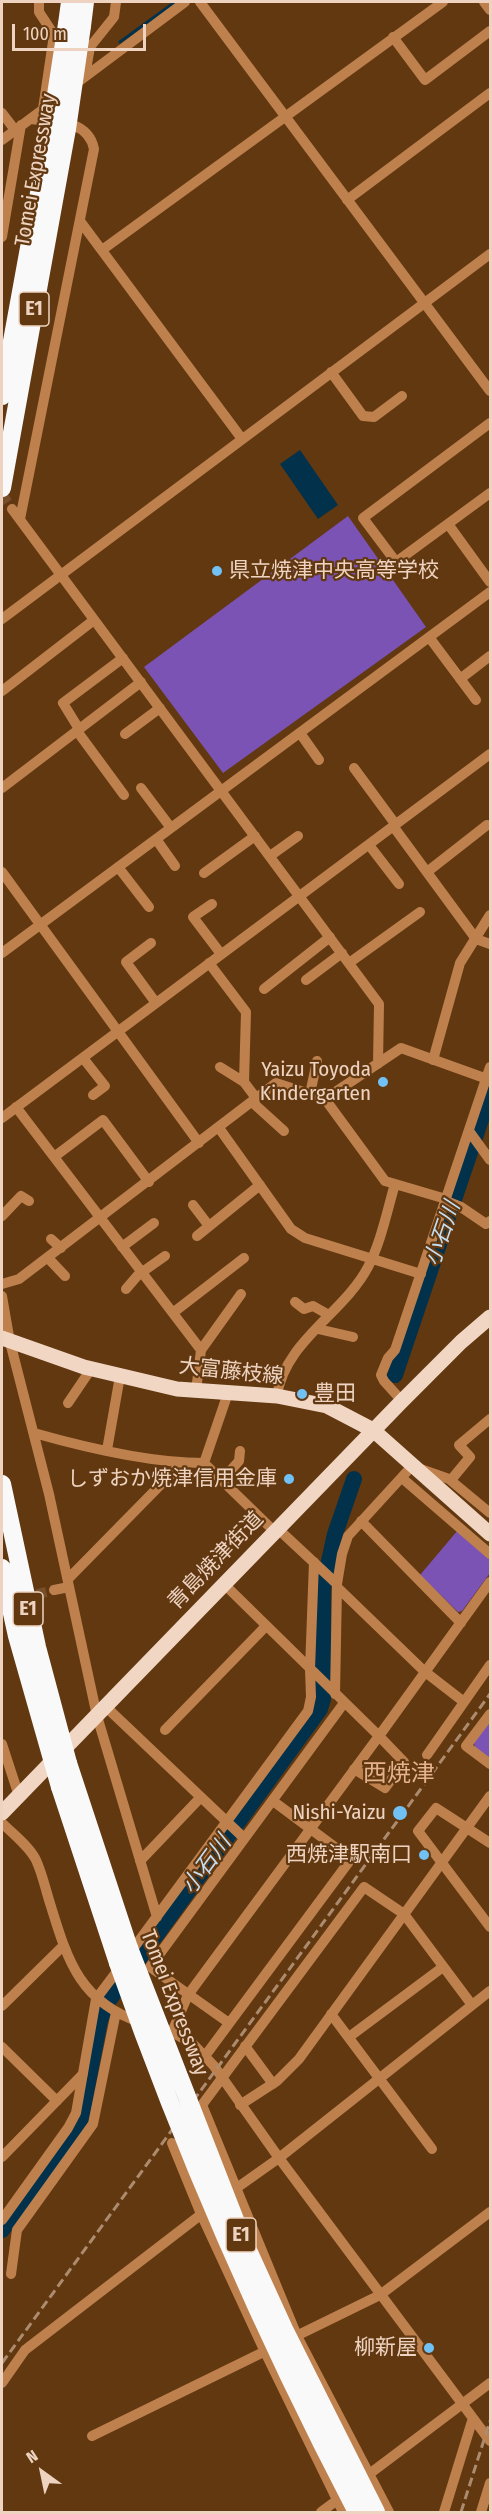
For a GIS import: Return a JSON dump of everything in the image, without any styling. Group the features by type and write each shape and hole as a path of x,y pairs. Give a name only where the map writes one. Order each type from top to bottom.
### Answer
{"highway":[{"name":"Tomei Expressway","path":"2,488 59,128 70,2"},
{"name":"Tomei Expressway","path":"2,396 85,2"},
{"name":"Tomei Expressway","path":"2,1484 37,1647 68,1763 129,1948 242,2235 299,2359 376,2512"},
{"name":"Tomei Expressway","path":"2,1568 17,1636 60,1787 118,1964 152,2058 270,2335 357,2512"}],"main road":[{"name":"青島焼津街道","path":"2,1813 373,1430 460,1342 490,1317"},
{"name":"大富藤枝線","path":"6,1340 91,1369 120,1376 196,1391 277,1396 327,1406 373,1430 486,1530"}],"street":[{"path":"39,2 39,12 54,35 43,109"},
{"path":"86,76 90,47 114,17 116,2"},
{"path":"2,140 185,2"},
{"path":"200,2 490,391"},
{"path":"102,250 443,2"},
{"path":"484,2 490,10"},
{"path":"393,37 425,80 490,32"},
{"path":"347,200 490,93"},
{"path":"2,113 22,125 77,125 92,137 94,149 20,519"},
{"path":"2,237 22,125"},
{"path":"80,220 242,438"},
{"path":"2,630 3,618 60,574 490,254"},
{"path":"331,372 363,416 374,417 402,396"},
{"path":"490,423 363,518 396,562 490,493"},
{"path":"12,509 379,1004 378,1065"},
{"path":"448,524 490,582"},
{"path":"2,953 490,592"},
{"path":"2,692 94,620"},
{"path":"429,637 476,700"},
{"path":"460,679 490,656"},
{"path":"123,658 63,704 78,730 124,795"},
{"path":"2,788 141,682"},
{"path":"125,734 160,708"},
{"path":"300,733 319,760"},
{"path":"2,1118 490,754"},
{"path":"354,768 476,939 490,944"},
{"path":"141,788 171,828"},
{"path":"427,872 487,825"},
{"path":"204,873 255,836"},
{"path":"270,856 298,836"},
{"path":"156,839 175,866"},
{"path":"369,845 399,884"},
{"path":"118,867 149,907"},
{"path":"2,872 199,1143"},
{"path":"212,904 193,917 221,954"},
{"path":"350,963 420,912"},
{"path":"433,1060 460,963 490,915"},
{"path":"264,989 330,937"},
{"path":"151,943 126,962 156,1003"},
{"path":"306,980 342,953"},
{"path":"209,963 246,1012 244,1082"},
{"path":"325,1099 401,1048 489,1079"},
{"path":"83,1058 105,1086 93,1095"},
{"path":"310,1094 317,1061"},
{"path":"402,1401 381,1375 388,1358 395,1350 469,1131 489,1079 490,1066"},
{"path":"220,1067 244,1082 254,1100 284,1131"},
{"path":"2,1284 19,1279 276,1083 325,1099 385,1181 446,1200 486,1224 490,1221"},
{"path":"16,1107 201,1350"},
{"path":"54,1157 103,1120 149,1182"},
{"path":"219,1128 291,1229 305,1238 421,1274"},
{"path":"469,1131 490,1160"},
{"path":"277,1396 279,1381 299,1347 336,1309 367,1269 395,1184"},
{"path":"197,1236 260,1185"},
{"path":"2,1216 21,1196 29,1201"},
{"path":"193,1205 209,1226"},
{"path":"122,1247 154,1223"},
{"path":"51,1239 61,1248"},
{"path":"126,1289 142,1272 165,1256"},
{"path":"48,1257 64,1276"},
{"path":"174,1312 244,1258"},
{"path":"196,1391 201,1350 241,1294"},
{"path":"2,1296 6,1340 34,1433 69,1583 75,1622 157,1917"},
{"path":"295,1302 304,1309 313,1306 329,1315"},
{"path":"318,1329 353,1337"},
{"path":"68,1403 91,1369"},
{"path":"107,1450 120,1376"},
{"path":"204,1463 228,1393"},
{"path":"451,1480 470,1457 459,1445 490,1419"},
{"path":"34,1433 178,1463 204,1463 316,1564 424,1671 464,1702"},
{"path":"222,1480 239,1461 240,1451"},
{"path":"54,1590 69,1583 177,1468 178,1463"},
{"path":"335,1694 336,1584 348,1536 412,1466 451,1480 490,1512"},
{"path":"402,1478 490,1554"},
{"path":"361,1521 461,1623"},
{"path":"2,2220 68,2128 76,2113 98,2000 308,1711 311,1697 310,1670 316,1564"},
{"path":"172,2032 188,1995 490,1582"},
{"path":"224,1584 404,1762 385,1788 354,1769"},
{"path":"165,1730 266,1626"},
{"path":"427,1755 490,1665"},
{"path":"229,2023 150,1967 344,1703"},
{"path":"101,1711 201,1797 244,1839"},
{"path":"490,1714 466,1746 490,1764"},
{"path":"2,1744 19,1796"},
{"path":"240,2105 273,2084 299,2059 490,1796"},
{"path":"140,1861 201,1797"},
{"path":"205,2056 351,1859 273,1802"},
{"path":"490,1843 436,1808 418,1831 490,1927"},
{"path":"2,1823 36,1860 63,1946 80,1981 98,2000 116,2012 172,2032 194,2045 205,2056 490,2441"},
{"path":"389,2512 297,2336 202,2105 364,1887 404,1914 472,2005"},
{"path":"2,2006 63,1946"},
{"path":"349,2037 443,1967"},
{"path":"2,2383 25,2350 201,2214 279,2158 490,1991"},
{"path":"11,2274 17,2230 93,2124 116,2012"},
{"path":"331,2013 432,2149"},
{"path":"245,2046 273,2084"},
{"path":"2,2047 57,2101"},
{"path":"2,2157 83,2074"},
{"path":"172,2143 201,2214 343,2512"},
{"path":"92,2436 380,2295 490,2212"},
{"path":"321,2512 490,2383"},
{"path":"444,2512 473,2418"},
{"path":"481,2512 490,2483"}],"shaded area":[{"path":"348,516 426,627 223,773 144,667"},
{"path":"458,1530 480,1547 490,1560 490,1573 462,1611 458,1612 420,1575"},
{"path":"490,1720 490,1760 475,1748 474,1743"}],"water":[{"path":"300,450 338,505 318,519 280,464"}],"waterway":[{"path":"120,42 175,2"},
{"name":"小石川","path":"395,1375 490,1093"},
{"name":"小石川","path":"2,2230 81,2119 100,2020 109,2000 320,1709 323,1699 323,1588 335,1534 354,1479"}],"tunnel":[{"path":"2,494 12,509"},
{"path":"22,1598 54,1590"}],"railway":[{"path":"2,2363 490,1694"},
{"path":"461,2512 490,2421"}],"place":[{"name":"県立焼津中央高等学校","path":"217,571"},
{"name":"Yaizu Toyoda Kindergarten","path":"383,1082"},
{"name":"豊田","path":"302,1394"},
{"name":"しずおか焼津信用金庫","path":"289,1479"},
{"name":"Nishi-Yaizu","path":"400,1813"},
{"name":"西焼津駅南口","path":"424,1855"},
{"name":"柳新屋","path":"429,2348"}],"district":[{"name":"西焼津","path":"399,1774"}]}
